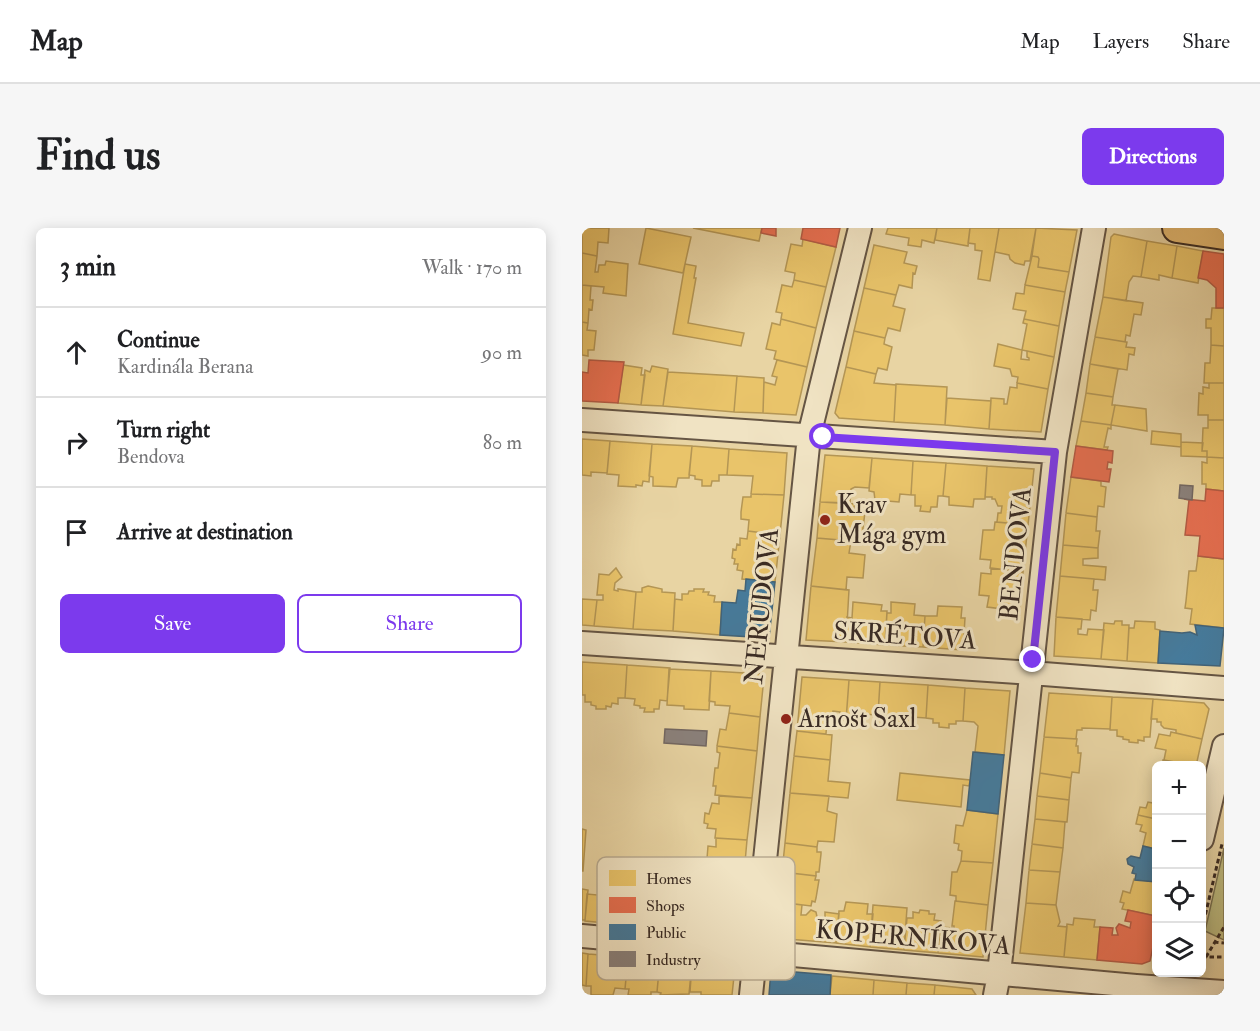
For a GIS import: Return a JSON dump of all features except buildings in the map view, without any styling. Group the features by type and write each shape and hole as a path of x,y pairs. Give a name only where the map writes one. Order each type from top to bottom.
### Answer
{"main road":[{"path":"1177,228 1224,235"}],"street":[{"name":"NERUDOVA","path":"765,857 809,436 860,228"},
{"name":"BENDOVA","path":"997,984 1055,452 1094,228"},
{"path":"582,420 1055,452"},
{"name":"SKRÉTOVA","path":"582,643 1224,688"},
{"path":"1206,822 1224,746"},
{"name":"KOPERNÍKOVA","path":"582,936 597,937"},
{"name":"KOPERNÍKOVA","path":"795,957 997,984 1168,985 1220,991"},
{"name":"NERUDOVA","path":"751,995 752,980"}],"path":[{"path":"1203,923 1224,835"},
{"path":"1206,954 1224,927"},
{"path":"1214,942 1224,943"},
{"path":"1206,957 1224,957"}],"shaded area":[{"path":"1224,848 1224,940 1206,931"}],"place":[{"name":"Krav Mága gym","path":"825,520"},
{"name":"Arnošt Saxl","path":"786,719"}],"route":[{"path":"823,437 1055,452 1033,660"}]}
